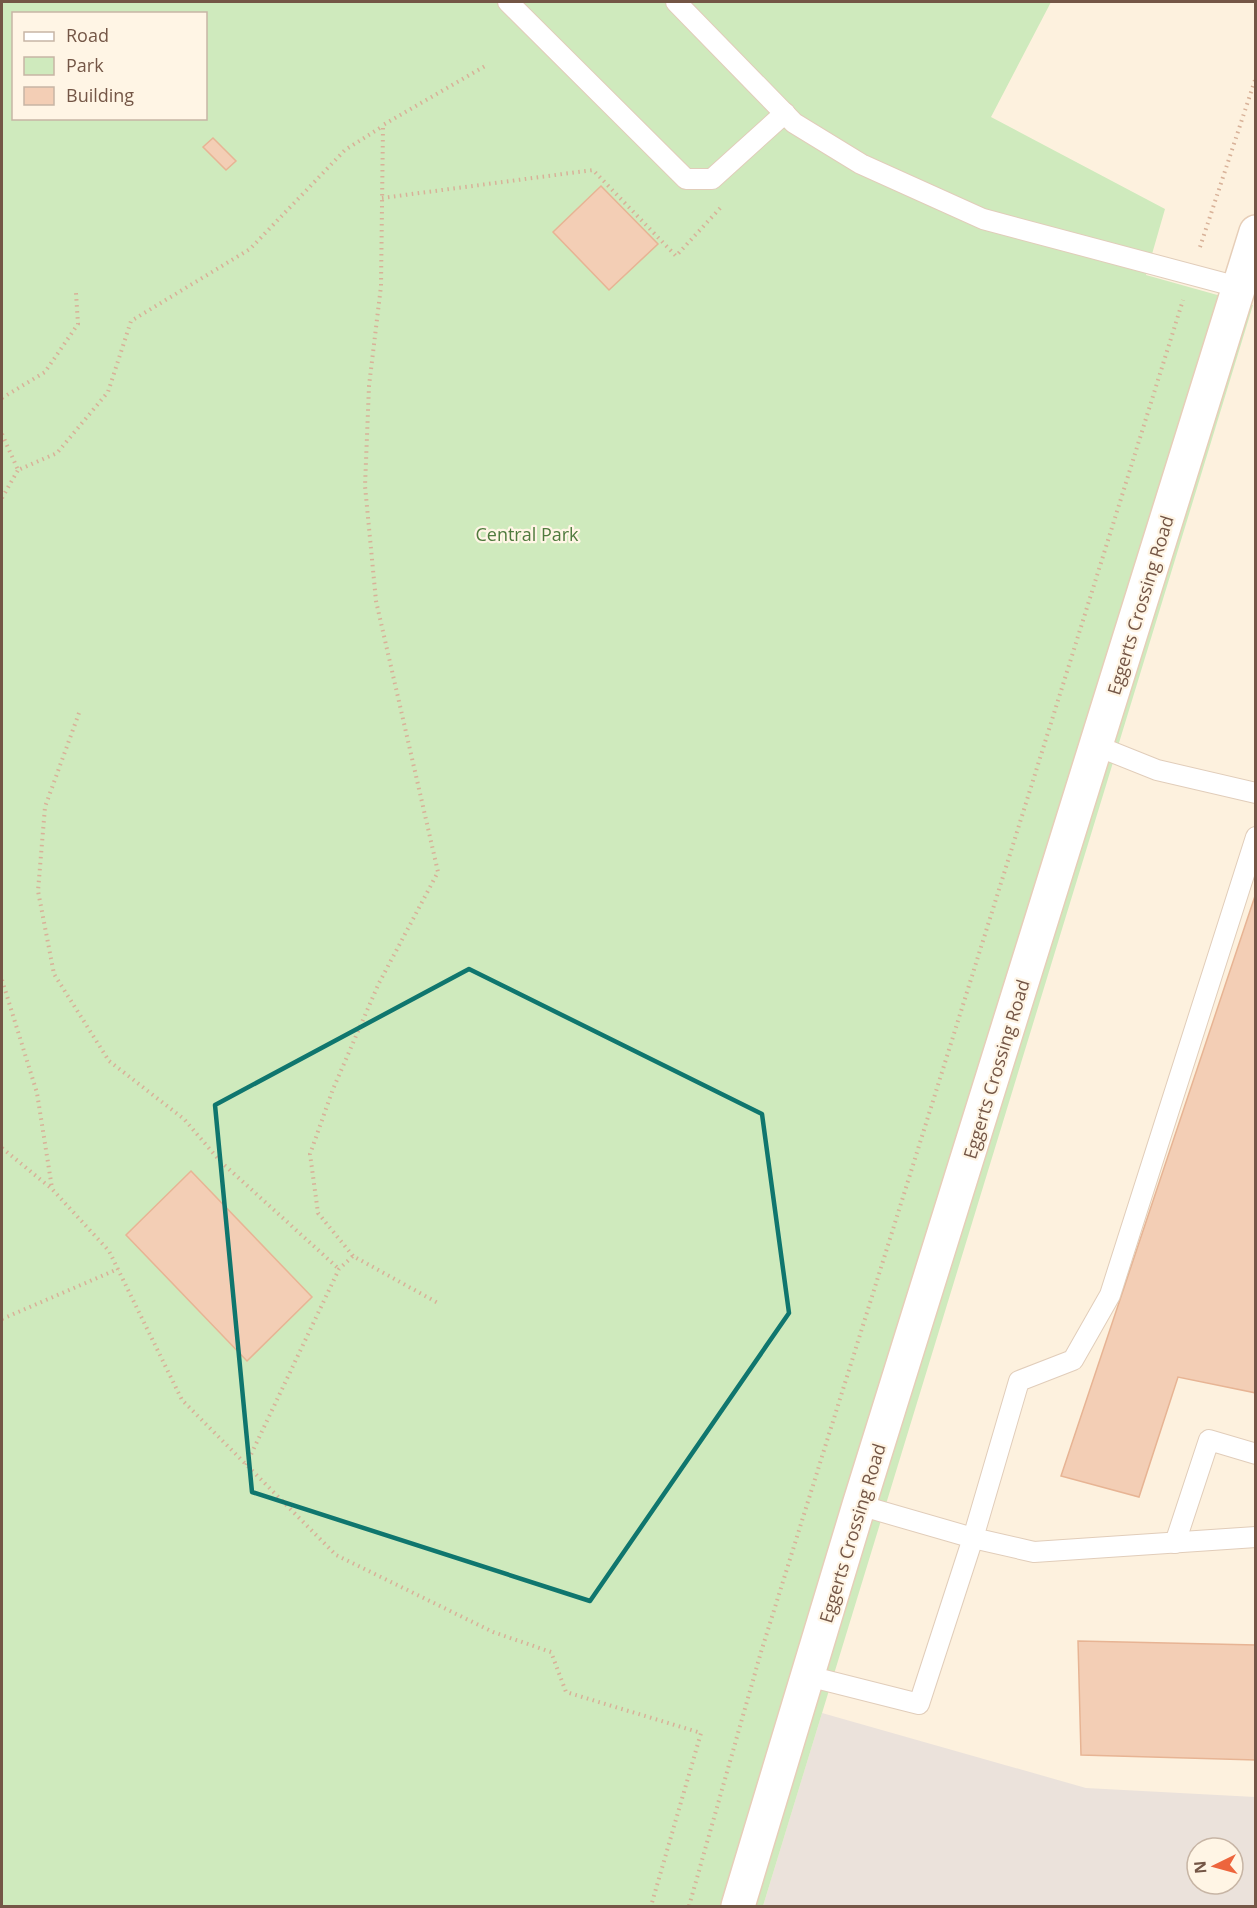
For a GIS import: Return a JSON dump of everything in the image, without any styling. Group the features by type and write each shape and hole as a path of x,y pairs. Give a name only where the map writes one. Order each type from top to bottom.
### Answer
{"street":[{"name":"Eggerts Crossing Road","path":"738,1906 860,1505 1256,232"}],"lane":[{"path":"508,2 686,179 712,179 785,113"},
{"path":"676,2 794,123 861,164 983,219 1238,287"},
{"path":"1097,746 1156,770 1256,793"},
{"path":"808,1676 919,1704 973,1538 1019,1381 1073,1360 1110,1295 1256,837"},
{"path":"1175,1543 1209,1440 1256,1454"},
{"path":"860,1505 973,1538 1034,1552 1256,1537"}],"path":[{"path":"2,498 18,470 57,453 108,392 131,321 250,249 345,150 383,125 485,66"},
{"path":"689,1906 765,1641 1191,274 1256,77"},
{"path":"383,125 381,286 369,386 365,486 376,601 438,873 380,983 333,1089 310,1154 318,1213 353,1256 438,1303"},
{"path":"382,198 593,170 676,256 725,204"},
{"path":"2,398 45,372 78,324 76,293"},
{"path":"2,434 18,470"},
{"path":"79,713 45,807 38,891 54,974 109,1061 184,1119 220,1161 339,1269"},
{"path":"2,980 37,1093 52,1189"},
{"path":"2,1148 52,1189 109,1251 182,1400 336,1555 493,1632 551,1652 566,1692 701,1733 651,1906"},
{"path":"246,1465 339,1269 353,1256"},
{"path":"2,1319 118,1269"}],"highlighted area":[{"path":"469,969 762,1114 789,1313 590,1601 252,1492 215,1105"}],"shaded area":[{"path":"822,1713 1086,1788 1255,1797 1255,1906 763,1906"}],"green space":[{"name":"Central Park","path":"2,2 1051,2 991,117 1165,209 1146,275 1253,305 763,1906 2,1906"}],"building":[{"path":"213,138 236,161 226,170 203,147"},
{"path":"601,186 658,244 609,290 553,232"},
{"path":"1256,893 1256,1393 1178,1377 1139,1497 1061,1476"},
{"path":"191,1171 312,1297 247,1361 126,1235"},
{"path":"1078,1641 1256,1645 1256,1760 1081,1755"}]}
